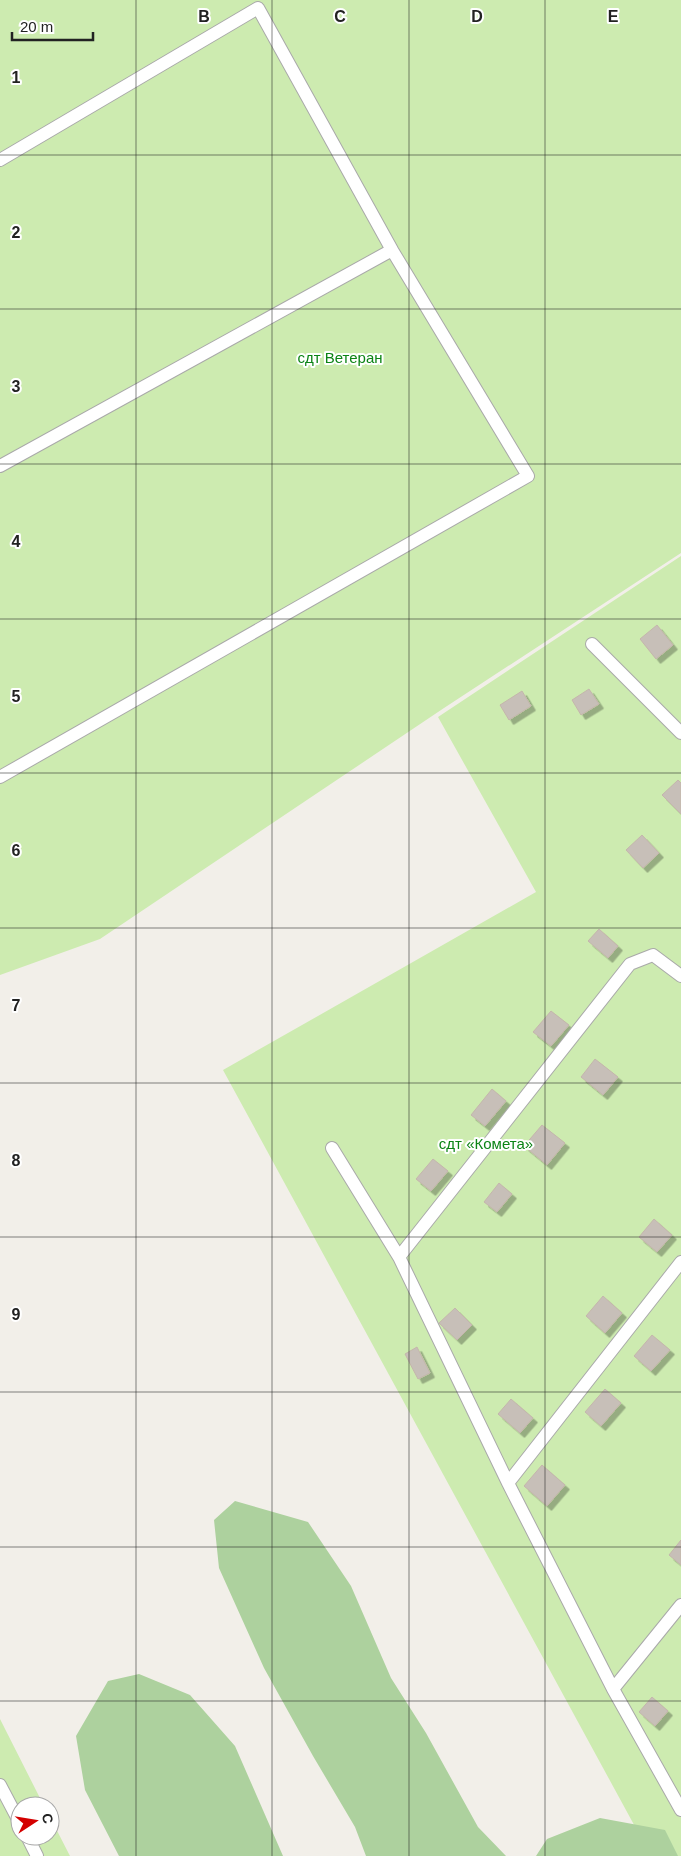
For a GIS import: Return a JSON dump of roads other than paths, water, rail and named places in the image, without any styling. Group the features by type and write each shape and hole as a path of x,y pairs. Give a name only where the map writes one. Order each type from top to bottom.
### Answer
{"lane":[{"path":"0,160 256,4 392,250 528,476 0,777"},
{"path":"0,466 392,250"},
{"path":"592,644 681,733"},
{"path":"399,1257 630,964 653,955 681,976"},
{"path":"332,1148 399,1257 508,1483 614,1689 681,1810"},
{"path":"508,1483 681,1262"},
{"path":"614,1689 681,1605"},
{"path":"0,1785 10,1804"}],"park label":[{"name":"сдт Ветеран","path":"340,358"},
{"name":"сдт «Комета»","path":"486,1144"}]}
